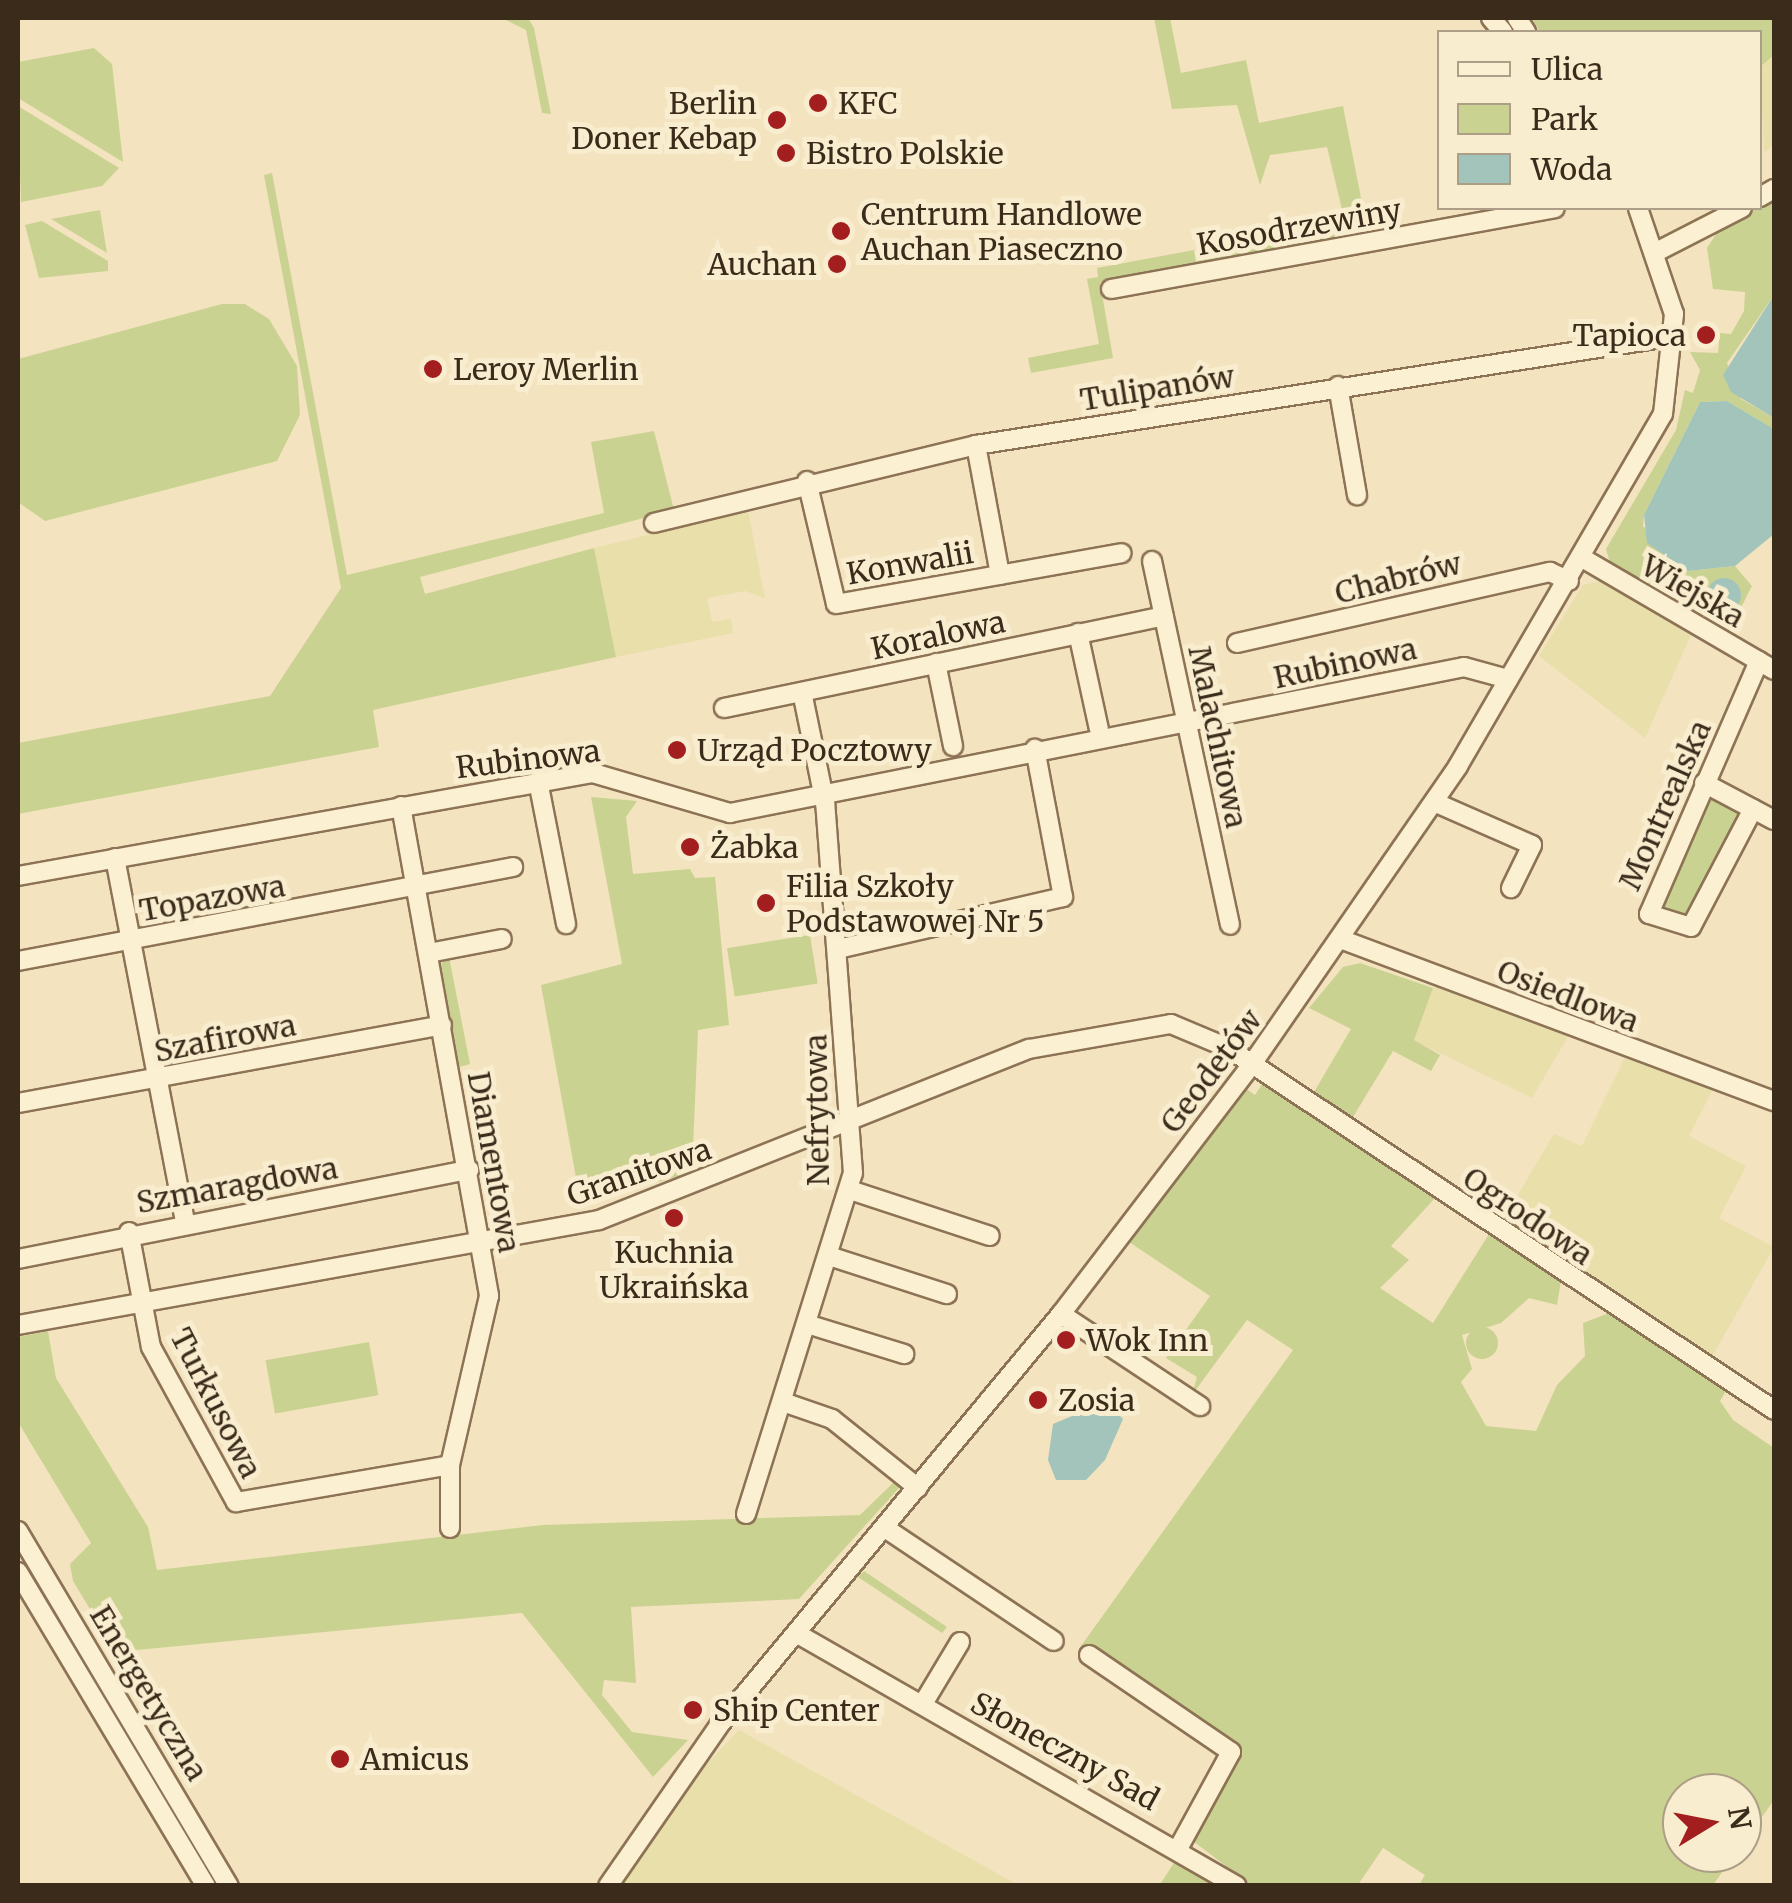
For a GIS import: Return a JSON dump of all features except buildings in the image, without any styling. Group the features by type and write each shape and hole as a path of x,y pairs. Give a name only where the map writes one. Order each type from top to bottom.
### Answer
{"street":[{"name":"Kosodrzewiny","path":"1111,289 1544,210"},
{"name":"Geodetów","path":"608,1886 657,1806 1061,1314 1344,940 1584,559 1652,446 1674,336 1660,250 1639,210"},
{"path":"1660,250 1738,210"},
{"name":"Tulipanów","path":"654,523 807,481 976,444 1674,336"},
{"path":"1338,386 1358,495"},
{"path":"976,444 1000,575"},
{"name":"Konwalii","path":"807,481 836,604 1121,553"},
{"name":"Wiejska","path":"1584,559 1767,666"},
{"name":"Malachitowa","path":"1152,561 1230,925"},
{"name":"Chabrów","path":"1237,643 1550,572 1570,581"},
{"name":"Koralowa","path":"724,708 1163,616"},
{"path":"1078,633 1099,729"},
{"path":"936,663 953,746"},
{"name":"Montrealska","path":"1753,809 1692,927 1676,930 1648,910 1704,783 1767,666"},
{"name":"Rubinowa","path":"18,876 538,781 612,774 717,812 1464,667 1508,679"},
{"name":"Nefrytowa","path":"746,1514 850,1190 850,1122 823,793 802,692"},
{"path":"838,949 1063,896 1034,749"},
{"path":"538,781 566,924"},
{"path":"1704,783 1774,820"},
{"path":"1434,802 1532,844 1511,888"},
{"name":"Diamentowa","path":"401,806 482,1243 487,1317 450,1465 450,1528"},
{"path":"115,858 184,1222"},
{"name":"Topazowa","path":"18,961 513,867"},
{"path":"429,953 502,939"},
{"name":"Osiedlowa","path":"1344,940 1774,1101"},
{"name":"Granitowa","path":"18,1325 609,1217 1030,1049 1104,1032 1171,1024 1252,1064"},
{"name":"Szafirowa","path":"18,1103 442,1025"},
{"name":"Ogrodowa","path":"1252,1064 1774,1410"},
{"name":"Szmaragdowa","path":"18,1259 129,1232 468,1170"},
{"path":"850,1190 990,1236"},
{"name":"Turkusowa","path":"129,1232 151,1347 236,1502 450,1465"},
{"path":"829,1256 947,1294"},
{"path":"1061,1314 1200,1406"},
{"path":"807,1324 904,1354"},
{"path":"782,1402 832,1419 918,1488"},
{"path":"884,1528 1054,1641"},
{"name":"Energetyczna","path":"18,1532 228,1886"},
{"path":"21,1584 44,1575"},
{"name":"Energetyczna","path":"21,1584 206,1886"},
{"name":"Słoneczny Sad","path":"796,1633 1179,1847 1237,1886"},
{"name":"Słoneczny Sad","path":"924,1702 960,1642"},
{"name":"Słoneczny Sad","path":"1088,1655 1232,1755 1179,1847"}],"shaded area":[{"path":"1774,55 1774,145 1764,152 1762,110 1762,65"},
{"path":"748,511 765,598 745,591 707,598 712,622 731,619 733,633 616,657 594,548"},
{"path":"1601,581 1691,635 1645,738 1539,656 1583,585"},
{"path":"1446,985 1570,1033 1532,1098 1413,1040 1433,988"},
{"path":"1626,1055 1713,1089 1689,1136 1746,1166 1719,1218 1774,1247 1713,1355 1503,1220 1554,1134 1582,1146"},
{"path":"739,1730 1018,1885 620,1886 665,1808"}],"green space":[{"path":"502,18 528,18 534,28 551,114 542,113 526,30"},
{"path":"1154,18 1170,18 1181,73 1246,60 1259,123 1343,106 1368,234 1100,282 1113,358 1031,373 1028,358 1099,344 1087,279 1098,277 1097,268 1345,222 1327,147 1270,155 1260,185 1237,105 1172,109"},
{"path":"1532,18 1774,18 1774,55 1762,65 1762,30 1539,30"},
{"path":"94,48 112,64 123,162 18,98 18,62"},
{"path":"18,106 119,168 102,186 21,202"},
{"path":"272,173 347,575 604,513 591,442 654,431 674,510 420,577 425,594 594,548 616,657 373,710 379,747 18,814 18,743 270,696 341,588 264,175"},
{"path":"1774,196 1774,295 1727,363 1741,399 1774,418 1774,429 1727,401 1700,402 1644,515 1643,526 1688,571 1735,566 1752,586 1727,635 1611,566 1606,549 1676,430 1685,390 1693,393 1700,370 1690,352 1718,353 1720,333 1731,334 1744,311 1745,292 1713,289 1707,248 1720,228 1750,210 1762,210 1762,203"},
{"path":"100,210 107,253 51,219"},
{"path":"42,221 108,261 108,271 39,278 25,225"},
{"path":"222,304 245,304 269,319 297,366 300,415 277,461 45,521 18,502 18,359"},
{"path":"1709,793 1743,812 1686,919 1657,908"},
{"path":"591,797 637,801 626,817 633,874 690,869 695,878 715,877 729,1025 698,1030 692,1172 581,1205 541,985 622,964"},
{"path":"810,935 818,983 735,997 727,948"},
{"path":"449,957 470,1064 459,1067 441,964"},
{"path":"1360,963 1433,988 1414,1040 1440,1055 1431,1071 1393,1051 1353,1117 1314,1092 1351,1029 1309,1008 1343,967"},
{"path":"1262,1084 1435,1198 1391,1246 1409,1260 1380,1288 1433,1323 1489,1234 1561,1281 1557,1305 1529,1298 1501,1323 1462,1335 1472,1369 1461,1382 1486,1426 1536,1431 1557,1385 1585,1356 1583,1323 1609,1313 1726,1391 1720,1401 1733,1420 1774,1448 1774,1800 1762,1817 1762,1773 1662,1773 1662,1873 1722,1873 1713,1885 1419,1885 1425,1875 1383,1848 1358,1885 1251,1885 1189,1838 1243,1754 1081,1646 1293,1350 1247,1320 1192,1395 1197,1377 1166,1358 1210,1296 1129,1242 1245,1088 1255,1095"},
{"path":"1482,1327 1493,1332 1498,1343 1493,1354 1482,1359 1471,1354 1466,1343 1471,1332"},
{"path":"48,1331 56,1378 148,1527 157,1570 543,1525 860,1515 894,1482 899,1488 799,1599 631,1607 636,1683 604,1680 602,1695 632,1732 688,1740 653,1777 522,1613 116,1652 73,1581 70,1564 91,1543 18,1422 18,1337"},
{"path":"369,1342 378,1395 275,1413 266,1360"},
{"path":"864,1571 947,1627 942,1633 858,1577"},
{"path":"1177,1858 1226,1886 1159,1886"}],"water":[{"path":"1774,295 1774,418 1731,392 1723,375"},
{"path":"1727,401 1774,429 1774,534 1735,566 1688,571 1647,543 1644,515 1700,402"},
{"path":"1724,578 1736,583 1741,595 1736,607 1724,612 1712,607 1707,595 1712,583"},
{"path":"1106,1402 1123,1419 1105,1460 1086,1480 1056,1480 1048,1460 1053,1424"}],"place":[{"name":"KFC","path":"818,103"},
{"name":"Berlin Doner Kebap","path":"777,120"},
{"name":"Bistro Polskie","path":"786,153"},
{"name":"Centrum Handlowe Auchan Piaseczno","path":"841,231"},
{"name":"Auchan","path":"837,264"},
{"name":"Tapioca","path":"1706,335"},
{"name":"Leroy Merlin","path":"433,369"},
{"name":"Urząd Pocztowy","path":"677,750"},
{"name":"Żabka","path":"690,847"},
{"name":"Filia Szkoły Podstawowej Nr 5","path":"766,903"},
{"name":"Kuchnia Ukraińska","path":"674,1218"},
{"name":"Wok Inn","path":"1066,1340"},
{"name":"Zosia","path":"1038,1400"},
{"name":"Ship Center","path":"693,1710"},
{"name":"Amicus","path":"340,1759"}]}
